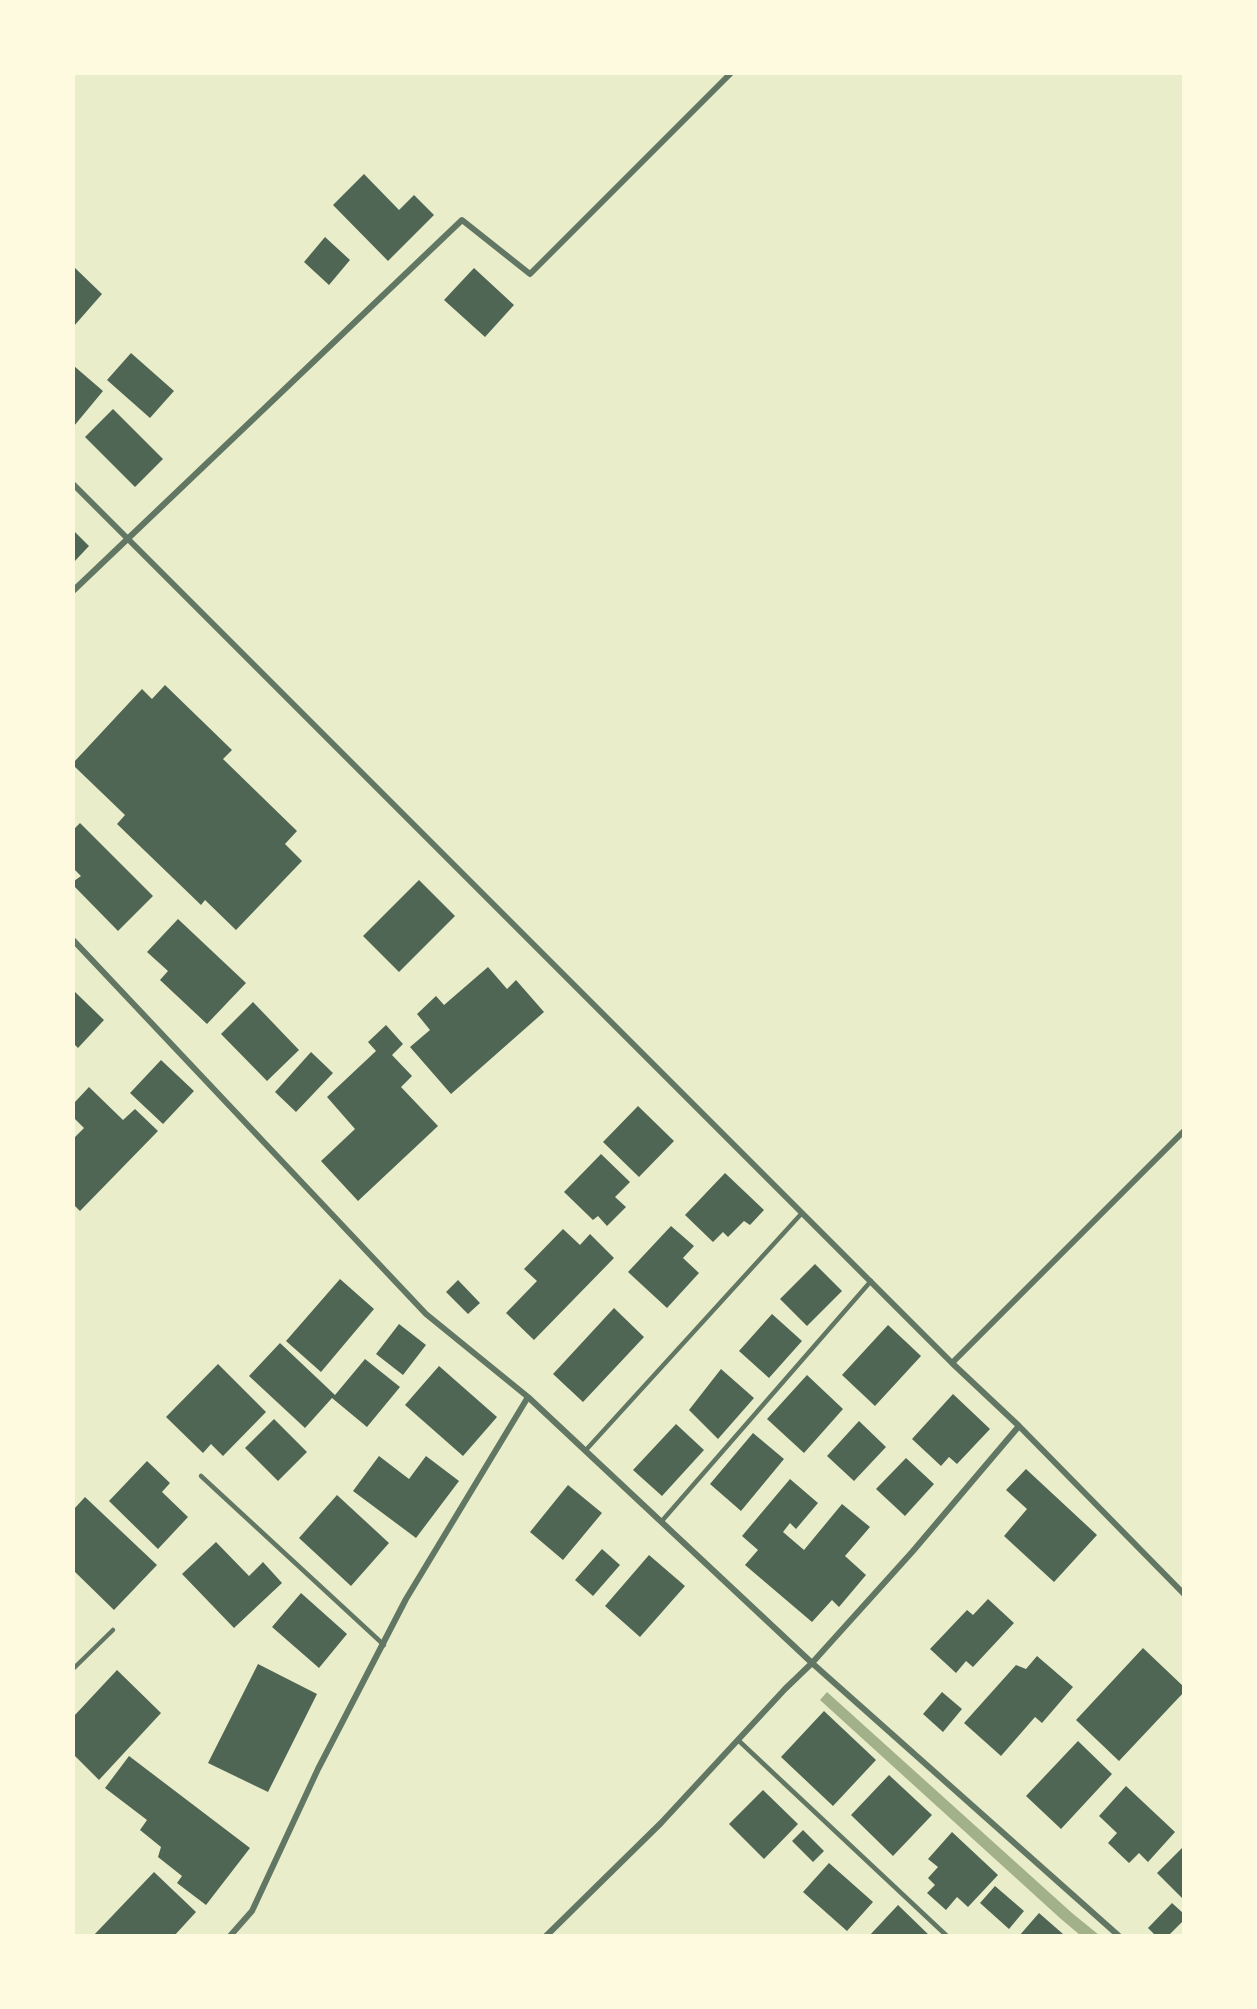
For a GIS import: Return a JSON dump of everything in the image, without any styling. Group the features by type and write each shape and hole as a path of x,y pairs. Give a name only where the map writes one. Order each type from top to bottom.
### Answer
{"street":[{"path":"74,590 462,220 530,274 730,74"},
{"path":"74,484 952,1363 1019,1426 1184,1594"},
{"path":"74,941 426,1314 528,1397 812,1663 1119,1935"},
{"path":"952,1363 1184,1131"},
{"path":"230,1935 252,1911 318,1769 406,1599 528,1397"},
{"path":"546,1935 661,1823 812,1663 914,1551 1019,1426"}],"lane":[{"path":"585,1451 802,1213"},
{"path":"662,1522 871,1281"},
{"path":"201,1476 384,1645"},
{"path":"74,1668 113,1630"},
{"path":"738,1740 947,1935"}],"shaded area":[{"path":"827,1692 1099,1935 1080,1935 1061,1919 820,1700"}],"building":[{"path":"364,174 399,210 414,195 434,215 388,261 333,205"},
{"path":"325,237 350,260 329,285 304,262"},
{"path":"74,267 102,294 74,326"},
{"path":"474,268 514,305 485,337 444,300"},
{"path":"131,353 174,391 150,418 107,380"},
{"path":"74,366 103,391 74,426"},
{"path":"113,409 163,459 135,487 85,437"},
{"path":"74,531 89,546 74,562"},
{"path":"165,685 232,750 223,759 297,831 285,844 302,861 236,930 205,900 201,905 117,824 125,815 74,766 74,762 142,689 152,699"},
{"path":"80,823 153,896 118,931 74,886 74,881 81,876 74,869 74,829"},
{"path":"419,880 455,916 399,972 363,936"},
{"path":"178,919 246,983 207,1024 160,980 168,971 147,952"},
{"path":"488,967 507,989 516,980 544,1012 451,1094 410,1047 430,1030 417,1014 436,996 444,1005"},
{"path":"74,991 104,1020 78,1048 74,1044"},
{"path":"253,1002 299,1050 267,1081 221,1034"},
{"path":"386,1025 403,1044 392,1055 412,1076 401,1087 438,1126 358,1201 321,1161 355,1129 327,1097 376,1051 368,1042"},
{"path":"311,1052 333,1073 296,1112 275,1092"},
{"path":"161,1060 194,1091 163,1124 130,1093"},
{"path":"89,1087 123,1120 135,1109 158,1131 80,1211 74,1205 74,1138 84,1128 74,1118 74,1103"},
{"path":"638,1106 674,1141 639,1177 603,1142"},
{"path":"601,1154 630,1182 615,1197 626,1207 607,1226 598,1216 593,1220 564,1192"},
{"path":"725,1173 764,1210 750,1225 744,1221 728,1237 723,1232 713,1242 685,1215"},
{"path":"671,1226 694,1246 683,1258 699,1273 667,1308 628,1272"},
{"path":"563,1229 580,1245 590,1234 614,1258 534,1340 506,1313 537,1281 524,1269"},
{"path":"815,1264 842,1291 807,1326 780,1299"},
{"path":"340,1279 374,1309 321,1372 286,1341"},
{"path":"458,1280 480,1303 468,1314 446,1292"},
{"path":"614,1308 644,1337 583,1402 553,1374"},
{"path":"772,1314 802,1341 769,1378 739,1351"},
{"path":"399,1324 426,1345 403,1375 376,1354"},
{"path":"888,1325 921,1356 875,1406 842,1375"},
{"path":"280,1343 335,1395 365,1359 400,1387 367,1427 332,1398 305,1428 249,1376"},
{"path":"218,1364 266,1412 223,1456 211,1444 203,1453 166,1417"},
{"path":"439,1366 497,1417 463,1456 405,1405"},
{"path":"721,1369 754,1398 718,1439 689,1410"},
{"path":"807,1375 843,1409 804,1453 767,1419"},
{"path":"953,1394 990,1429 957,1464 949,1457 941,1466 912,1439"},
{"path":"274,1419 307,1452 278,1481 245,1448"},
{"path":"859,1421 886,1447 854,1481 827,1456"},
{"path":"676,1424 704,1450 662,1496 633,1470"},
{"path":"753,1433 784,1459 741,1511 710,1484"},
{"path":"379,1456 409,1479 426,1456 459,1481 416,1538 353,1491"},
{"path":"906,1458 934,1484 905,1516 876,1489"},
{"path":"147,1461 170,1483 162,1492 188,1517 158,1549 109,1501"},
{"path":"1026,1469 1097,1535 1054,1582 1004,1536 1027,1509 1006,1490"},
{"path":"790,1479 818,1503 796,1529 790,1523 783,1532 804,1550 842,1504 870,1527 845,1556 866,1575 839,1607 832,1600 812,1622 745,1565 758,1550 742,1536"},
{"path":"568,1485 602,1513 563,1560 530,1532"},
{"path":"337,1495 389,1543 351,1586 299,1538"},
{"path":"85,1497 157,1565 114,1610 74,1571 74,1509"},
{"path":"216,1542 249,1576 263,1562 282,1583 234,1628 182,1574"},
{"path":"602,1549 620,1565 593,1596 575,1580"},
{"path":"649,1555 685,1586 640,1637 605,1606"},
{"path":"301,1593 347,1634 319,1668 272,1627"},
{"path":"988,1599 1014,1623 973,1667 966,1661 956,1673 930,1649 967,1610 973,1615"},
{"path":"1143,1648 1184,1687 1184,1692 1119,1761 1076,1720"},
{"path":"1037,1656 1073,1687 1042,1723 1035,1717 1001,1756 964,1723 1016,1665 1026,1669"},
{"path":"258,1664 317,1694 268,1792 208,1763"},
{"path":"117,1670 161,1713 99,1780 74,1755 74,1716"},
{"path":"942,1692 962,1709 943,1732 923,1714"},
{"path":"824,1711 876,1760 833,1806 781,1757"},
{"path":"1078,1741 1112,1774 1061,1829 1026,1796"},
{"path":"129,1756 250,1848 206,1905 177,1883 182,1876 158,1857 161,1847 140,1830 147,1820 105,1788"},
{"path":"889,1775 932,1815 893,1856 851,1815"},
{"path":"1126,1786 1175,1832 1148,1862 1139,1853 1129,1863 1108,1843 1117,1833 1099,1816"},
{"path":"763,1790 798,1824 764,1859 729,1824"},
{"path":"803,1830 824,1851 813,1862 792,1841"},
{"path":"952,1832 998,1875 968,1907 957,1897 946,1910 927,1893 935,1885 928,1878 938,1867 928,1859"},
{"path":"1184,1846 1184,1900 1157,1873"},
{"path":"829,1863 873,1902 847,1931 803,1892"},
{"path":"154,1872 196,1912 174,1936 93,1936"},
{"path":"995,1886 1024,1911 1009,1929 980,1903"},
{"path":"1172,1903 1184,1914 1184,1920 1168,1936 1156,1936 1148,1928"},
{"path":"898,1905 930,1936 869,1936"},
{"path":"1039,1913 1063,1934 1061,1936 1019,1936"}]}
